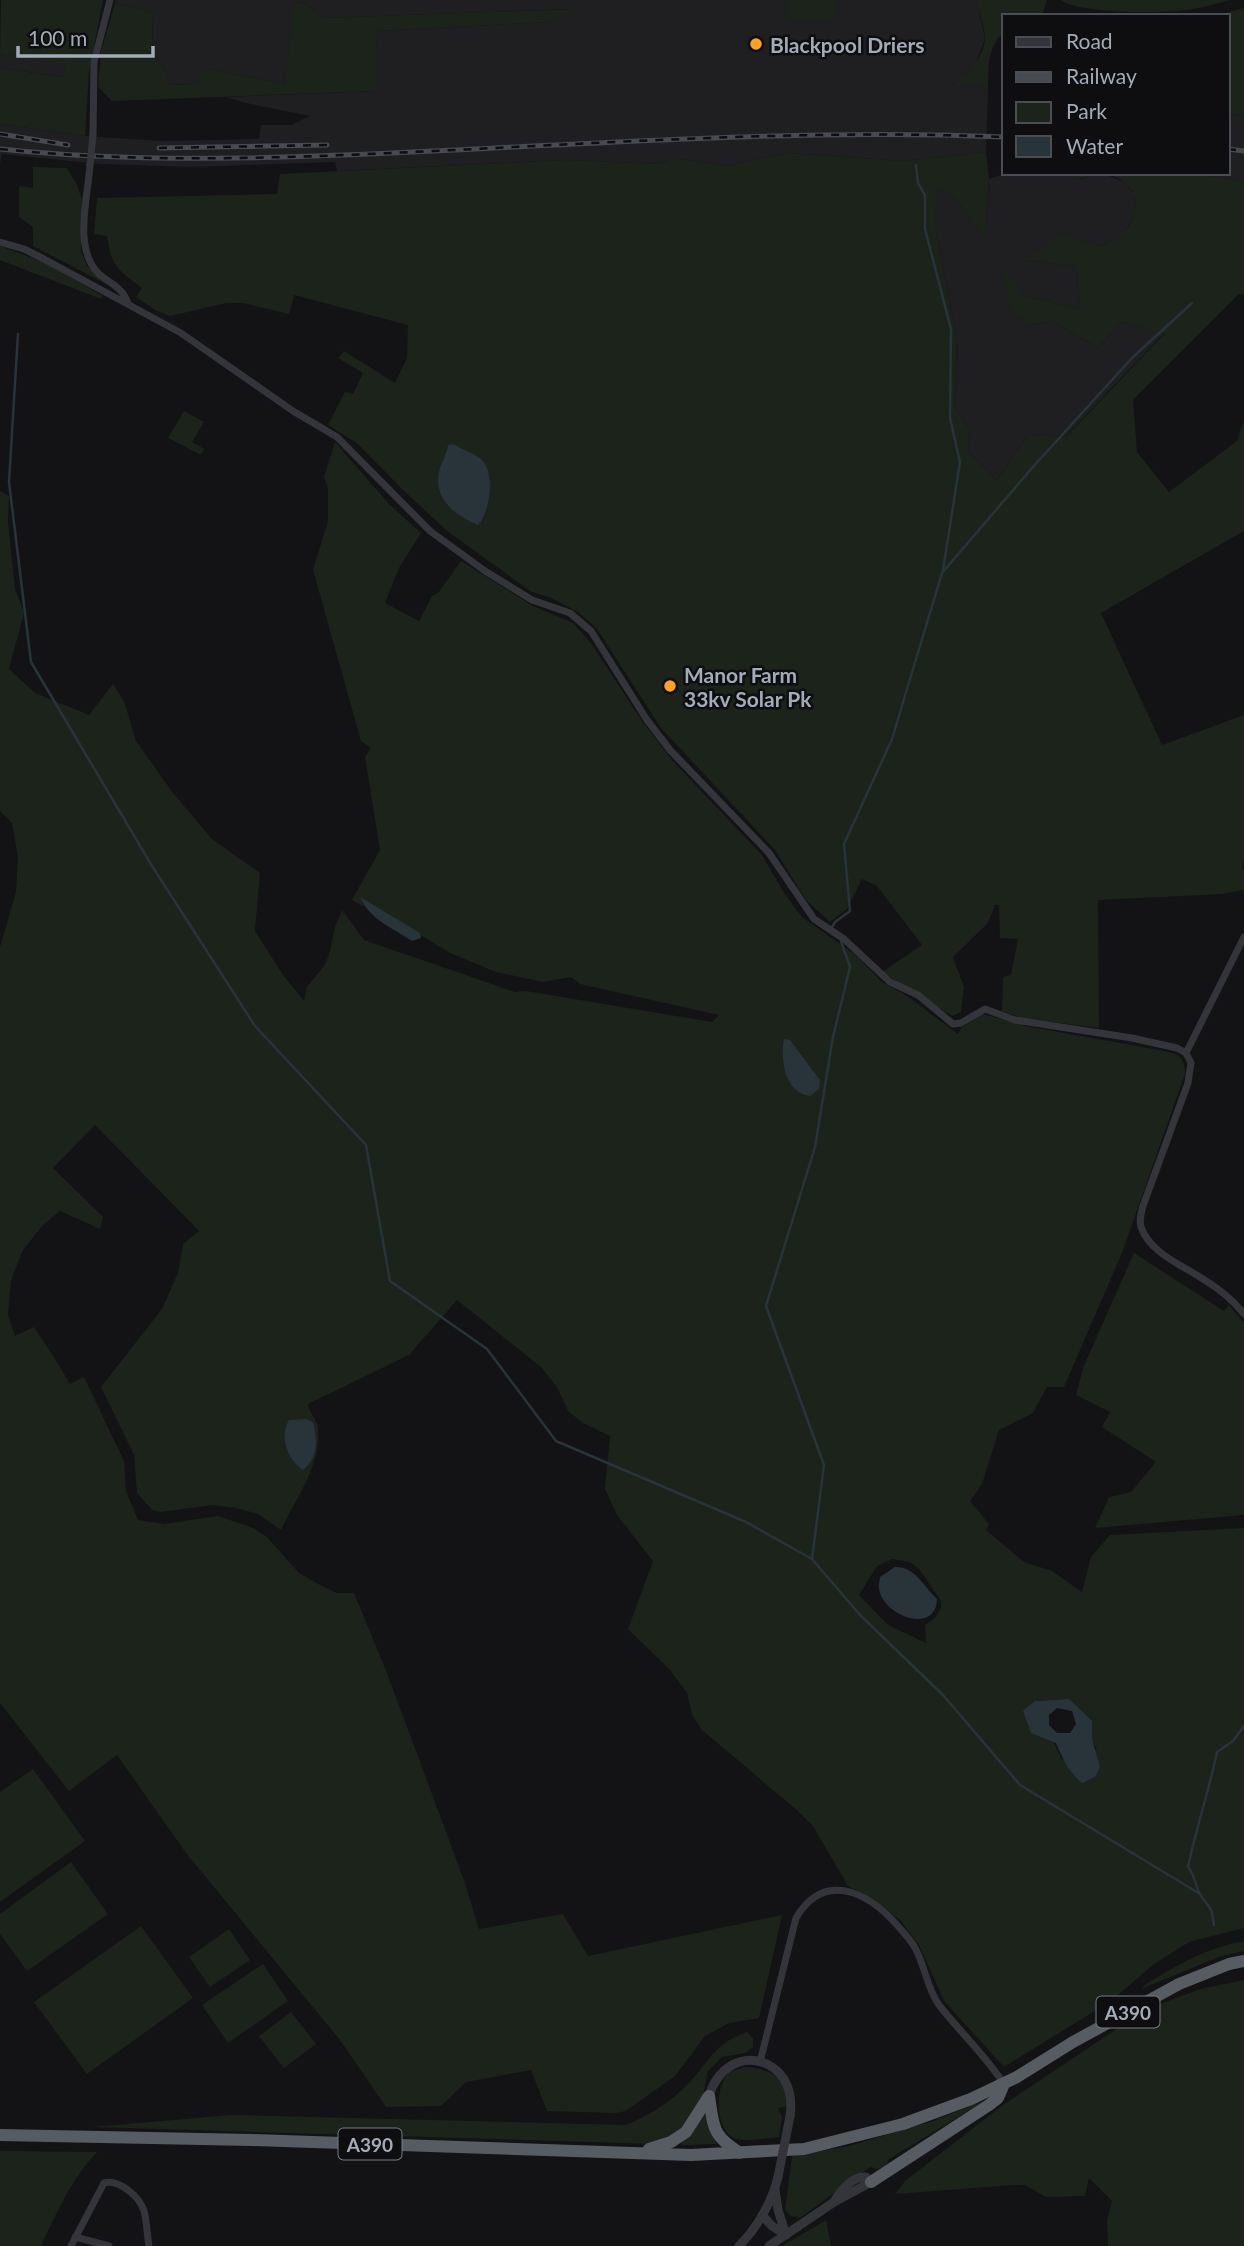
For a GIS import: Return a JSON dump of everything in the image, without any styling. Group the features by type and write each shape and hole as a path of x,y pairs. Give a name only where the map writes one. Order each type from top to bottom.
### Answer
{"highway":[{"name":"A390","path":"0,2135 252,2140 691,2155 804,2149 864,2135 935,2113 1004,2084 1179,1984 1244,1961"},
{"path":"871,2182 989,2105 998,2098 1004,2084"},
{"path":"638,2153 679,2137 696,2118 709,2096"},
{"path":"709,2096 714,2131 724,2144 741,2153"}],"street":[{"path":"110,0 94,62 93,135 85,230 87,258 98,273 125,294 128,304"},
{"path":"0,242 24,249 181,333 293,411 337,437 430,531 532,600 570,613 591,631 647,720 670,750 769,853 814,919 835,933 890,982 918,995 953,1024 985,1009 1015,1020 1132,1038 1177,1048 1186,1053 1191,1063 1188,1083 1143,1206 1140,1219 1142,1229 1162,1252 1215,1287 1244,1314"},
{"path":"1186,1053 1244,937"},
{"path":"760,2063 796,1918 815,1897 833,1890 845,1890 869,1899 909,1938 920,1956 938,2003 990,2062 1004,2084"},
{"path":"709,2096 716,2077 728,2067 743,2062 760,2063 780,2073 791,2094 790,2116 775,2190 751,2234 739,2246"},
{"path":"769,2246 834,2202 839,2193 858,2177 866,2177 871,2182"},
{"path":"71,2246 104,2183 110,2181 118,2183 132,2194 144,2208 149,2246"},
{"path":"775,2190 786,2235"},
{"path":"764,2213 778,2210"},
{"path":"764,2213 772,2226 786,2235"},
{"path":"75,2237 109,2246"}],"shaded area":[{"path":"116,0 977,0 985,39 968,74 953,84 978,85 988,90 986,152 903,161 787,153 727,166 672,158 660,164 566,160 337,171 335,162 191,167 100,164 2,154 0,164 0,124 85,136 162,141 259,139 261,125 291,125 310,116 226,97 375,91 377,31 545,22 572,9 324,18 306,4 295,2 285,84 208,69 199,84 167,85 166,72 152,50 153,13 115,3"},
{"path":"0,54 66,63 65,77 0,68"},
{"path":"1230,114 1244,116 1244,181 1202,175 1230,175"},
{"path":"1002,175 1058,175 1082,179 1107,175 1125,182 1134,194 1135,214 1124,233 1111,243 1025,260 1077,266 1079,309 1022,295 1030,325 1053,321 1098,348 1121,322 1165,332 1065,437 1028,435 997,480 968,452 970,430 954,406 957,340 936,231 934,185 954,196 985,237 989,179"}],"green space":[{"path":"1,0 103,0 89,73 85,136 0,124 0,68 64,77 66,64 0,54"},
{"path":"785,0 838,0 835,1 835,19 787,19"},
{"path":"977,0 1047,0 1043,14 1002,14 1002,34 991,52 988,90 978,85 952,85 973,65 981,53 985,35"},
{"path":"1060,0 1230,0 1193,9 1145,12 1086,8"},
{"path":"294,2 306,4 324,18 575,9 545,22 377,31 376,91 112,101 98,87 101,52 115,3 153,13 152,50 166,72 168,85 199,84 200,75 208,69 285,84"},
{"path":"1244,8 1244,116 1230,114 1230,14 1222,14"},
{"path":"986,152 989,179 985,238 954,196 935,186 936,231 957,340 954,406 970,430 968,452 997,480 1028,435 1066,437 1165,333 1121,322 1098,348 1053,321 1030,325 1010,311 1002,263 1022,295 1079,309 1077,266 1024,260 1066,232 1090,245 1112,242 1122,234 1134,214 1133,192 1120,179 1058,175 1202,175 1244,181 1244,295 1239,294 1133,400 1137,452 1169,492 1237,441 1244,420 1244,531 1101,613 1162,745 1244,715 1244,890 1222,894 1098,900 1099,1028 1022,1018 1002,1011 1003,977 1011,975 1018,939 1000,938 999,905 995,905 988,923 953,957 964,987 961,1012 952,1016 882,972 922,945 877,886 862,879 847,909 830,922 806,900 775,850 661,728 597,629 578,612 530,591 447,531 358,444 328,425 345,392 353,394 363,373 338,358 344,351 395,383 407,358 408,325 294,295 289,314 243,303 227,303 170,316 136,297 142,288 117,267 107,236 94,234 97,198 277,194 280,174 566,160 660,164 672,158 727,166 787,153 903,161"},
{"path":"33,167 67,168 83,203 81,251 87,266 110,286 33,246 33,227 19,217 19,186 33,188"},
{"path":"0,246 46,263 103,296 101,299 0,260"},
{"path":"184,411 204,422 192,442 204,449 201,455 168,438"},
{"path":"335,442 389,504 421,533 399,568 385,603 419,621 432,596 438,593 461,561 533,606 573,623 591,643 642,721 672,760 762,855 802,917 857,956 882,982 907,996 958,1034 961,1028 983,1014 1025,1026 1171,1053 1182,1059 1185,1074 1122,1253 1064,1387 1047,1387 1033,1413 999,1430 982,1484 970,1501 989,1524 986,1530 1024,1562 1052,1571 1082,1592 1091,1557 1110,1535 1244,1528 1244,1928 1189,1942 1154,1964 1111,2001 1004,2067 944,2001 919,1945 900,1920 874,1899 848,1886 813,1826 702,1730 692,1715 687,1693 670,1670 628,1629 653,1561 617,1515 605,1489 610,1436 583,1423 568,1411 557,1387 541,1367 457,1300 409,1355 308,1404 318,1428 316,1455 307,1481 281,1530 258,1514 236,1508 213,1505 161,1512 152,1510 137,1493 134,1455 101,1387 162,1309 178,1273 183,1244 199,1231 95,1125 53,1168 103,1217 100,1229 60,1211 42,1226 23,1250 11,1280 8,1315 15,1336 34,1327 70,1384 84,1377 124,1461 126,1491 138,1520 164,1524 218,1516 253,1528 267,1537 299,1573 320,1585 337,1593 354,1593 387,1673 465,1883 479,1929 563,1914 588,1956 782,1915 759,2018 729,2023 705,2036 675,2076 626,2111 547,2111 531,2070 466,2082 441,2106 386,2107 340,2040 186,1853 117,1755 69,1791 0,1703 0,947 16,892 18,857 12,823 0,811 0,491 9,496 8,521 15,589 24,613 9,669 35,693 89,715 113,684 124,701 136,741 173,793 212,839 260,873 255,931 283,975 304,1001 307,987 324,966 329,955 342,910 364,940 515,992 526,991 712,1022 719,1015 580,984 571,977 543,982 496,972 450,953 361,899 364,907 352,900 380,850 365,757 371,748 361,741 313,570 328,521 328,489 324,477","holes":["892,1559 910,1562 919,1569 941,1601 939,1612 925,1625 926,1643 888,1625 859,1595 877,1566","1069,1699 1097,1750 1062,1760 1035,1701"]},
{"path":"1134,1253 1224,1311 1229,1305 1244,1323 1244,1515 1095,1528 1109,1497 1131,1492 1156,1462 1102,1427 1110,1412 1076,1395 1083,1368"},
{"path":"33,1769 85,1841 0,1902 0,1792"},
{"path":"71,1862 108,1914 27,1971 0,1934 0,1914"},
{"path":"141,1926 193,1998 87,2074 34,2002"},
{"path":"229,1929 250,1960 210,1987 189,1957"},
{"path":"1244,1941 1244,1951 1219,1957 1141,1989 1193,1958"},
{"path":"263,1964 288,2001 228,2043 202,2005"},
{"path":"1244,1980 1244,2246 1108,2246 1107,2221 1112,2201 1089,2178 1085,2196 1046,2197 1025,2185 895,2194 905,2181 1003,2105 1121,2026 1158,2005 1200,1989"},
{"path":"291,2012 316,2044 284,2068 259,2036"},
{"path":"747,2032 753,2038 753,2047 745,2053 722,2057 708,2071 703,2096 690,2123 656,2144 92,2127 232,2115 626,2125 673,2098 719,2048"},
{"path":"745,2067 771,2073 781,2082 786,2107 778,2108 782,2117 779,2137 739,2139 734,2138 723,2126 719,2097 724,2079 729,2073"},
{"path":"988,2099 889,2159 886,2166 877,2169 871,2167 863,2172 800,2218 791,2216 785,2210 792,2156 849,2146 933,2121"},
{"path":"707,2106 710,2131 717,2144 681,2144"},
{"path":"0,2151 97,2152 72,2185 41,2246 0,2246"},
{"path":"826,2220 831,2246 782,2246"}],"water":[{"path":"454,444 480,458 487,468 490,494 486,512 478,525 454,511 439,490 440,468 448,445"},
{"path":"360,897 420,933 421,938 412,941 382,922 369,911"},
{"path":"784,1039 790,1040 820,1080 819,1089 810,1096 795,1089 786,1074"},
{"path":"306,1419 313,1422 316,1442 312,1460 303,1470 289,1454 285,1433 289,1420"},
{"path":"895,1567 914,1574 937,1599 934,1610 928,1617 908,1618 898,1613 882,1598 880,1577"},
{"path":"1069,1699 1092,1721 1092,1739 1100,1767 1095,1777 1082,1783 1073,1775 1056,1743 1031,1733 1023,1711 1035,1701","holes":["1057,1708 1072,1711 1076,1724 1070,1733 1057,1733 1049,1725 1049,1715"]}],"waterway":[{"path":"916,165 918,183 925,195 925,229 951,329 950,418 960,462 943,570"},
{"path":"832,927 850,911 844,844 892,739 942,573 1132,358 1192,303"},
{"path":"18,334 9,482 31,662 152,866 255,1026 366,1145 390,1281 487,1349 556,1441 746,1522 812,1559"},
{"path":"841,941 850,967 833,1037 815,1147 766,1306 824,1465 812,1559 860,1615 943,1695 1020,1785 1200,1894"},
{"path":"1214,1925 1211,1909 1200,1894 1188,1867 1217,1752 1233,1741 1244,1726"}],"railway":[{"path":"0,134 68,145"},
{"path":"0,149 108,157 216,158 325,156 790,136 1002,137"},
{"path":"159,148 327,145"},
{"path":"1230,149 1244,151"}],"place":[{"name":"Blackpool Driers","path":"756,44"},
{"name":"Manor Farm 33kv Solar Pk","path":"670,686"}]}
